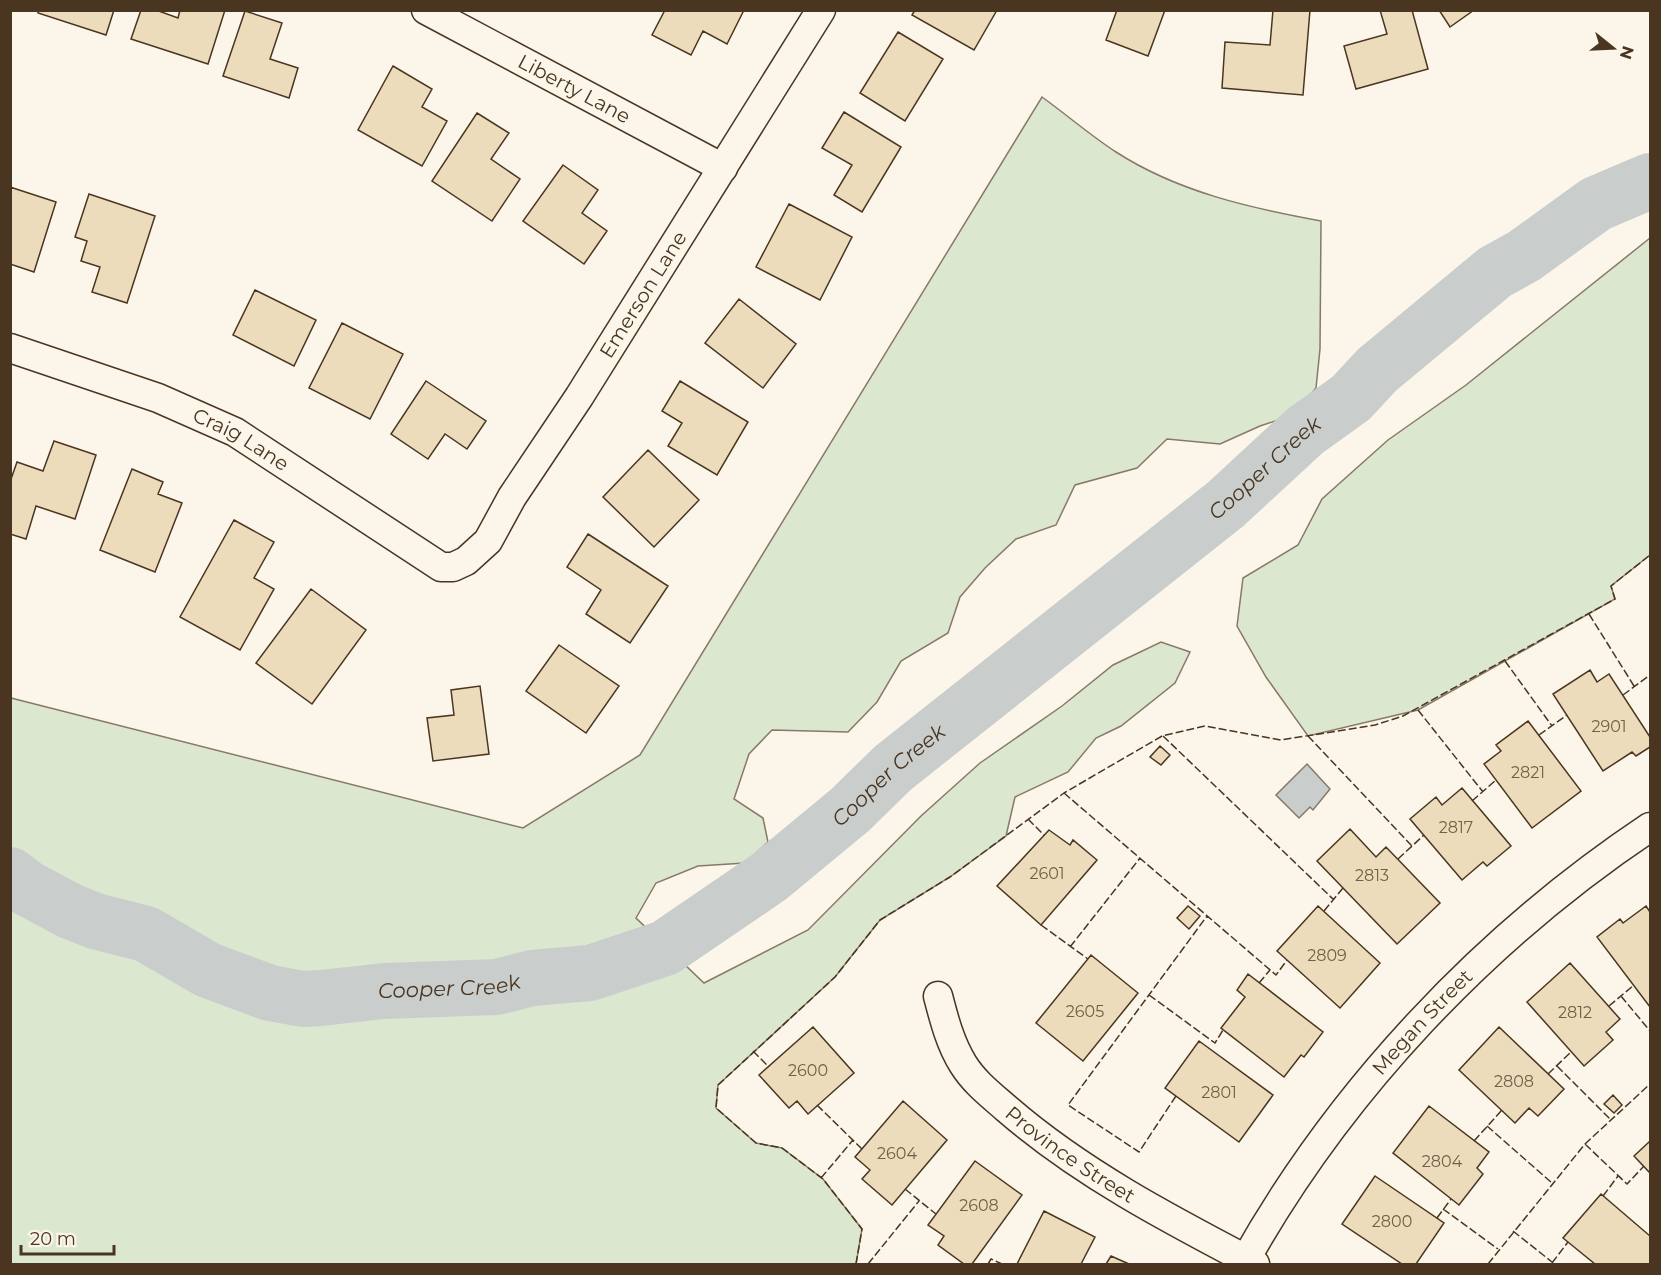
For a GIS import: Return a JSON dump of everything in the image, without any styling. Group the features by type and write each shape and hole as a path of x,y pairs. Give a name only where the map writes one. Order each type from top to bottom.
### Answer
{"street":[{"name":"Liberty Lane","path":"426,10 723,168"},
{"name":"Emerson Lane","path":"453,567 466,561 488,541 512,497 579,397 821,10"},
{"name":"Craig Lane","path":"10,348 158,398 235,432 441,567 453,567"},
{"name":"Megan Street","path":"1248,1263 1290,1188 1354,1100 1423,1020 1510,933 1606,857 1650,827"},
{"name":"Province Street","path":"938,996 952,1043 963,1065 978,1084 1035,1133 1091,1173 1248,1263"}],"green space":[{"path":"1042,97 1116,152 1164,178 1215,197 1321,221 1320,349 1316,388 1293,415 1260,426 1220,444 1167,439 1137,468 1075,485 1056,525 1016,539 985,568 960,597 948,633 901,661 877,702 848,732 772,730 749,754 734,799 763,818 768,842 745,863 698,866 656,883 636,918 704,983 808,930 921,816 980,763 1062,706 1113,665 1161,642 1190,652 1175,683 1121,726 1096,738 1068,772 1015,797 1006,836 950,877 880,920 835,977 718,1085 716,1108 756,1143 782,1148 823,1179 862,1229 856,1264 11,1264 11,698 523,828 640,755"},
{"path":"1650,238 1650,555 1611,586 1615,599 1418,710 1308,736 1266,677 1237,626 1243,578 1298,545 1322,499 1388,440 1466,385"}],"shaded area":[{"path":"1307,764 1330,789 1313,810 1310,807 1299,818 1276,795"}],"building":[{"path":"38,10 114,10 106,35 38,13"},
{"path":"141,10 156,10 178,18 180,10 225,10 208,64 131,39"},
{"path":"665,10 744,10 727,44 703,31 691,55 652,35"},
{"path":"915,10 997,10 974,50 912,15"},
{"path":"1117,10 1165,10 1148,56 1106,40"},
{"path":"1273,10 1310,10 1303,95 1222,88 1225,42 1270,45"},
{"path":"1380,10 1412,10 1428,69 1356,89 1344,46 1387,34"},
{"path":"1439,10 1474,10 1450,27"},
{"path":"245,11 282,23 270,59 298,68 289,98 223,76"},
{"path":"898,32 943,59 905,121 860,93"},
{"path":"393,66 432,89 422,107 447,121 422,166 358,130"},
{"path":"844,112 901,147 862,212 834,195 852,165 822,148"},
{"path":"477,113 509,133 491,159 520,179 492,221 432,181"},
{"path":"563,165 598,190 582,213 607,231 584,264 523,221"},
{"path":"10,187 56,202 34,272 10,264"},
{"path":"89,194 155,216 127,303 92,292 100,267 81,261 87,241 75,237"},
{"path":"789,204 852,237 820,300 756,267"},
{"path":"255,290 316,320 294,366 233,335"},
{"path":"739,299 796,344 763,388 705,343"},
{"path":"342,323 403,354 370,419 309,388"},
{"path":"426,381 486,421 467,449 445,434 428,459 391,434"},
{"path":"680,381 748,422 717,475 668,446 682,423 662,411"},
{"path":"54,441 96,455 75,519 36,506 26,539 10,534 10,482 17,462 43,471"},
{"path":"648,450 699,500 654,547 603,497"},
{"path":"132,469 163,482 158,494 182,503 155,572 100,550"},
{"path":"234,520 274,542 254,578 274,589 240,650 180,617"},
{"path":"588,534 668,586 630,643 586,614 601,590 567,567"},
{"path":"311,589 366,630 312,704 256,663"},
{"path":"559,645 619,686 586,733 526,691"},
{"path":"1590,670 1597,682 1609,674 1650,737 1650,747 1636,756 1632,752 1603,771 1553,694"},
{"path":"480,686 489,754 433,761 427,718 454,715 451,690"},
{"path":"1528,721 1581,791 1532,828 1484,764 1501,751 1496,745"},
{"path":"1160,746 1170,755 1161,765 1150,757"},
{"path":"1462,788 1511,846 1487,866 1483,862 1462,880 1410,819 1436,797 1442,805"},
{"path":"1350,829 1376,857 1386,847 1440,903 1397,944 1317,861"},
{"path":"1049,830 1070,845 1073,840 1097,860 1041,925 997,886"},
{"path":"1188,906 1200,916 1189,929 1177,918"},
{"path":"1318,906 1380,963 1340,1008 1277,951"},
{"path":"1646,906 1650,912 1650,1007 1597,937 1620,919 1623,923"},
{"path":"1091,955 1138,993 1083,1061 1036,1023"},
{"path":"1570,963 1620,1019 1606,1032 1613,1040 1584,1066 1527,1002"},
{"path":"1248,974 1323,1032 1304,1057 1301,1055 1284,1077 1221,1028 1245,997 1237,990"},
{"path":"813,1027 854,1073 808,1114 797,1101 789,1108 759,1075"},
{"path":"1499,1027 1564,1089 1538,1116 1529,1108 1515,1123 1459,1070"},
{"path":"1199,1041 1273,1095 1239,1142 1165,1088"},
{"path":"1613,1095 1622,1105 1614,1113 1604,1104"},
{"path":"903,1101 947,1140 892,1205 862,1179 870,1170 855,1157"},
{"path":"1429,1106 1489,1152 1477,1168 1483,1174 1459,1205 1393,1153"},
{"path":"1650,1143 1650,1173 1634,1156"},
{"path":"975,1161 1022,1195 972,1264 964,1264 938,1245 944,1236 928,1225"},
{"path":"1375,1176 1444,1223 1416,1264 1402,1264 1342,1224"},
{"path":"1601,1194 1650,1236 1650,1264 1595,1264 1563,1238"},
{"path":"1044,1211 1095,1237 1081,1264 1017,1264"},
{"path":"1111,1256 1129,1264 1106,1264"}],"waterway":[{"name":"Cooper Creek","path":"10,875 27,888 70,911 95,921 146,934 208,970 270,993 303,999 384,991 497,987 532,978 590,973 665,948 769,877 850,810 893,768 1226,504 1305,431 1351,398 1377,370 1495,272 1524,256 1596,204 1650,181"}],"fence":[{"path":"856,1264 862,1229 823,1179 782,1148 756,1143 716,1108 718,1085 835,977 880,920 950,877 1064,793 1162,736 1205,726 1281,740 1375,725 1403,716 1615,599 1611,586 1650,555"},
{"path":"1589,614 1634,686"},
{"path":"1505,661 1552,726"},
{"path":"1623,695 1650,675"},
{"path":"1418,710 1483,792"},
{"path":"1539,735 1567,715"},
{"path":"1163,736 1334,900"},
{"path":"1308,736 1412,846"},
{"path":"1472,801 1496,780"},
{"path":"1064,793 1276,975 1287,960"},
{"path":"1028,819 1044,835"},
{"path":"1398,859 1424,835"},
{"path":"1070,947 1140,858"},
{"path":"1324,911 1343,888"},
{"path":"1176,1096 1139,1152 1068,1105 1207,916"},
{"path":"1041,925 1088,959"},
{"path":"1259,983 1270,970"},
{"path":"1609,1006 1634,985"},
{"path":"1149,995 1215,1043 1223,1030"},
{"path":"1621,996 1650,1031"},
{"path":"753,1051 769,1067"},
{"path":"1548,1074 1571,1052"},
{"path":"1557,1066 1611,1120"},
{"path":"1488,1264 1585,1144 1650,1084"},
{"path":"817,1105 862,1149"},
{"path":"1474,1141 1502,1110"},
{"path":"1487,1126 1552,1183"},
{"path":"821,1178 853,1140"},
{"path":"1585,1144 1627,1184 1644,1166"},
{"path":"1603,1196 1618,1176"},
{"path":"905,1189 936,1214"},
{"path":"1437,1218 1451,1199"},
{"path":"868,1264 919,1201"},
{"path":"1443,1209 1498,1249"},
{"path":"1513,1231 1552,1262"},
{"path":"1552,1263 1568,1242"},
{"path":"988,1264 991,1259 1002,1264"}]}
